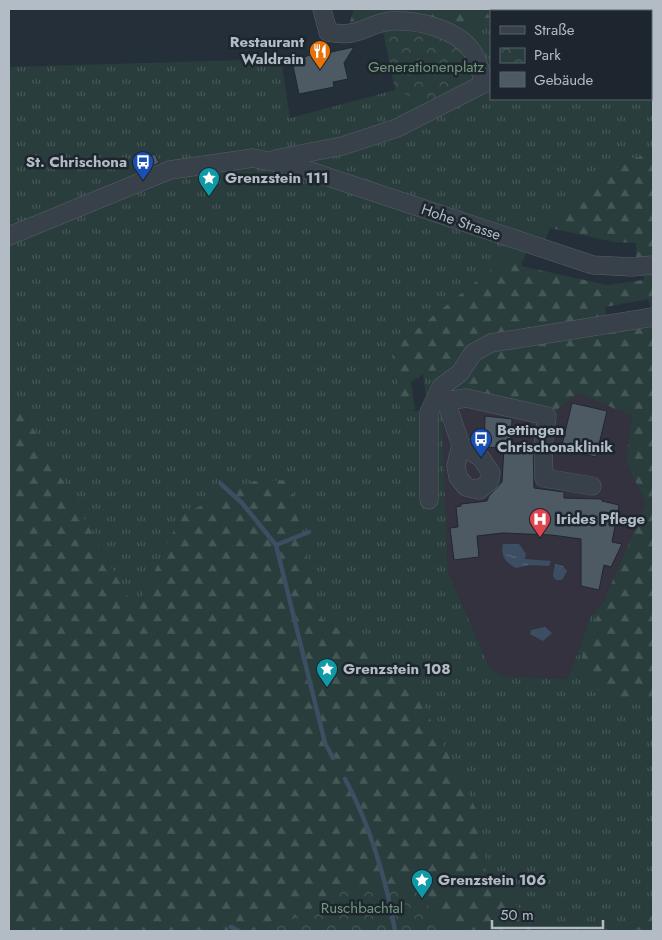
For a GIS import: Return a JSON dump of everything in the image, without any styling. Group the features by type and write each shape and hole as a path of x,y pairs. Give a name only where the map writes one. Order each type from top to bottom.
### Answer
{"street":[{"path":"322,9 328,32 350,34 371,25 391,21 419,23 440,29 466,44 474,54 487,82"},
{"name":"Hohe Strasse","path":"271,160 342,146 397,128 487,82"},
{"name":"Hohe Strasse","path":"9,236 170,170 253,158 271,160 593,265 632,267 653,264"},
{"path":"430,500 429,412 460,373 473,353 492,343 653,317"},
{"path":"444,394 461,445"},
{"path":"444,394 547,416 543,446 544,478 592,486"}],"shaded area":[{"name":"Irides Pflege","path":"468,393 578,393 633,416 626,462 646,504 606,599 591,616 568,679 502,676 489,667 448,572 442,413"}],"green space":[{"path":"354,9 653,9 653,21 652,10 490,10 490,17 456,26 405,16 349,25"},
{"path":"490,17 490,100 652,100 653,21 653,152 628,160 393,348 401,409 428,412 423,374 428,371 453,370 468,393 442,413 448,572 489,667 502,676 568,679 591,616 606,599 583,649 613,697 653,703 653,915 620,931 541,931 486,873 478,813 404,668 320,618 290,480 181,515 136,611 21,407 9,397 9,67 281,59 290,118 395,90 432,105 457,43 456,26"},
{"name":"Generationenplatz","path":"382,27 428,31 455,43 468,57 472,65 472,84 432,105 395,90"},
{"path":"653,152 653,703 622,699 601,692 586,679 582,669 583,649 646,504 626,462 632,416 578,393 555,411 468,393 453,370 428,371 411,382 415,410 400,409 393,348 628,160","holes":["550,228 614,242 636,243 636,264 643,263 644,280 607,285 521,266 529,245 542,249","648,299 651,310 607,318 605,307"]},
{"path":"9,397 21,407 136,611 181,515 254,481 290,480 320,618 404,668 478,813 486,873 541,931 9,931"},
{"name":"Ruschbachtal","path":"355,885 414,889 450,931 275,931 274,929"},
{"path":"653,915 653,931 620,931"}],"water":[{"path":"503,544 519,544 526,554 525,559 551,561 549,566 530,565 516,568 509,564 505,558 502,552"},
{"path":"555,564 563,566 567,571 562,580 556,580 553,576"},
{"path":"545,627 552,633 543,641 530,634 531,630"}],"building":[{"name":"Restaurant Waldrain","path":"354,47 344,63 348,79 333,82 334,87 299,94 292,61 310,55 312,51 326,48 327,53"},
{"path":"155,154 159,163 147,168 143,159"},
{"path":"572,403 607,411 596,457 561,449"},
{"path":"485,416 512,419 511,443 533,444 534,488 564,492 564,498 602,499 602,501 619,505 612,542 622,544 611,567 604,565 599,590 581,586 581,539 552,535 502,533 477,536 479,557 454,560 450,528 458,527 456,507 461,506 461,504 487,501 489,496 502,482 504,448 484,447"}],"waterway":[{"path":"221,484 242,503 276,545 325,743 333,758"},
{"path":"276,545 309,532"},
{"path":"345,779 362,814 376,853 395,931"},
{"path":"231,927 239,931"}],"place":[{"name":"Restaurant Waldrain","path":"320,70"},
{"name":"St. Chrischona","path":"143,181"},
{"name":"Grenzstein 111","path":"209,197"},
{"name":"Bettingen Chrischonaklinik","path":"481,458"},
{"name":"Irides Pflege","path":"540,538"},
{"name":"Grenzstein 108","path":"327,688"},
{"name":"Grenzstein 106","path":"422,899"}]}
